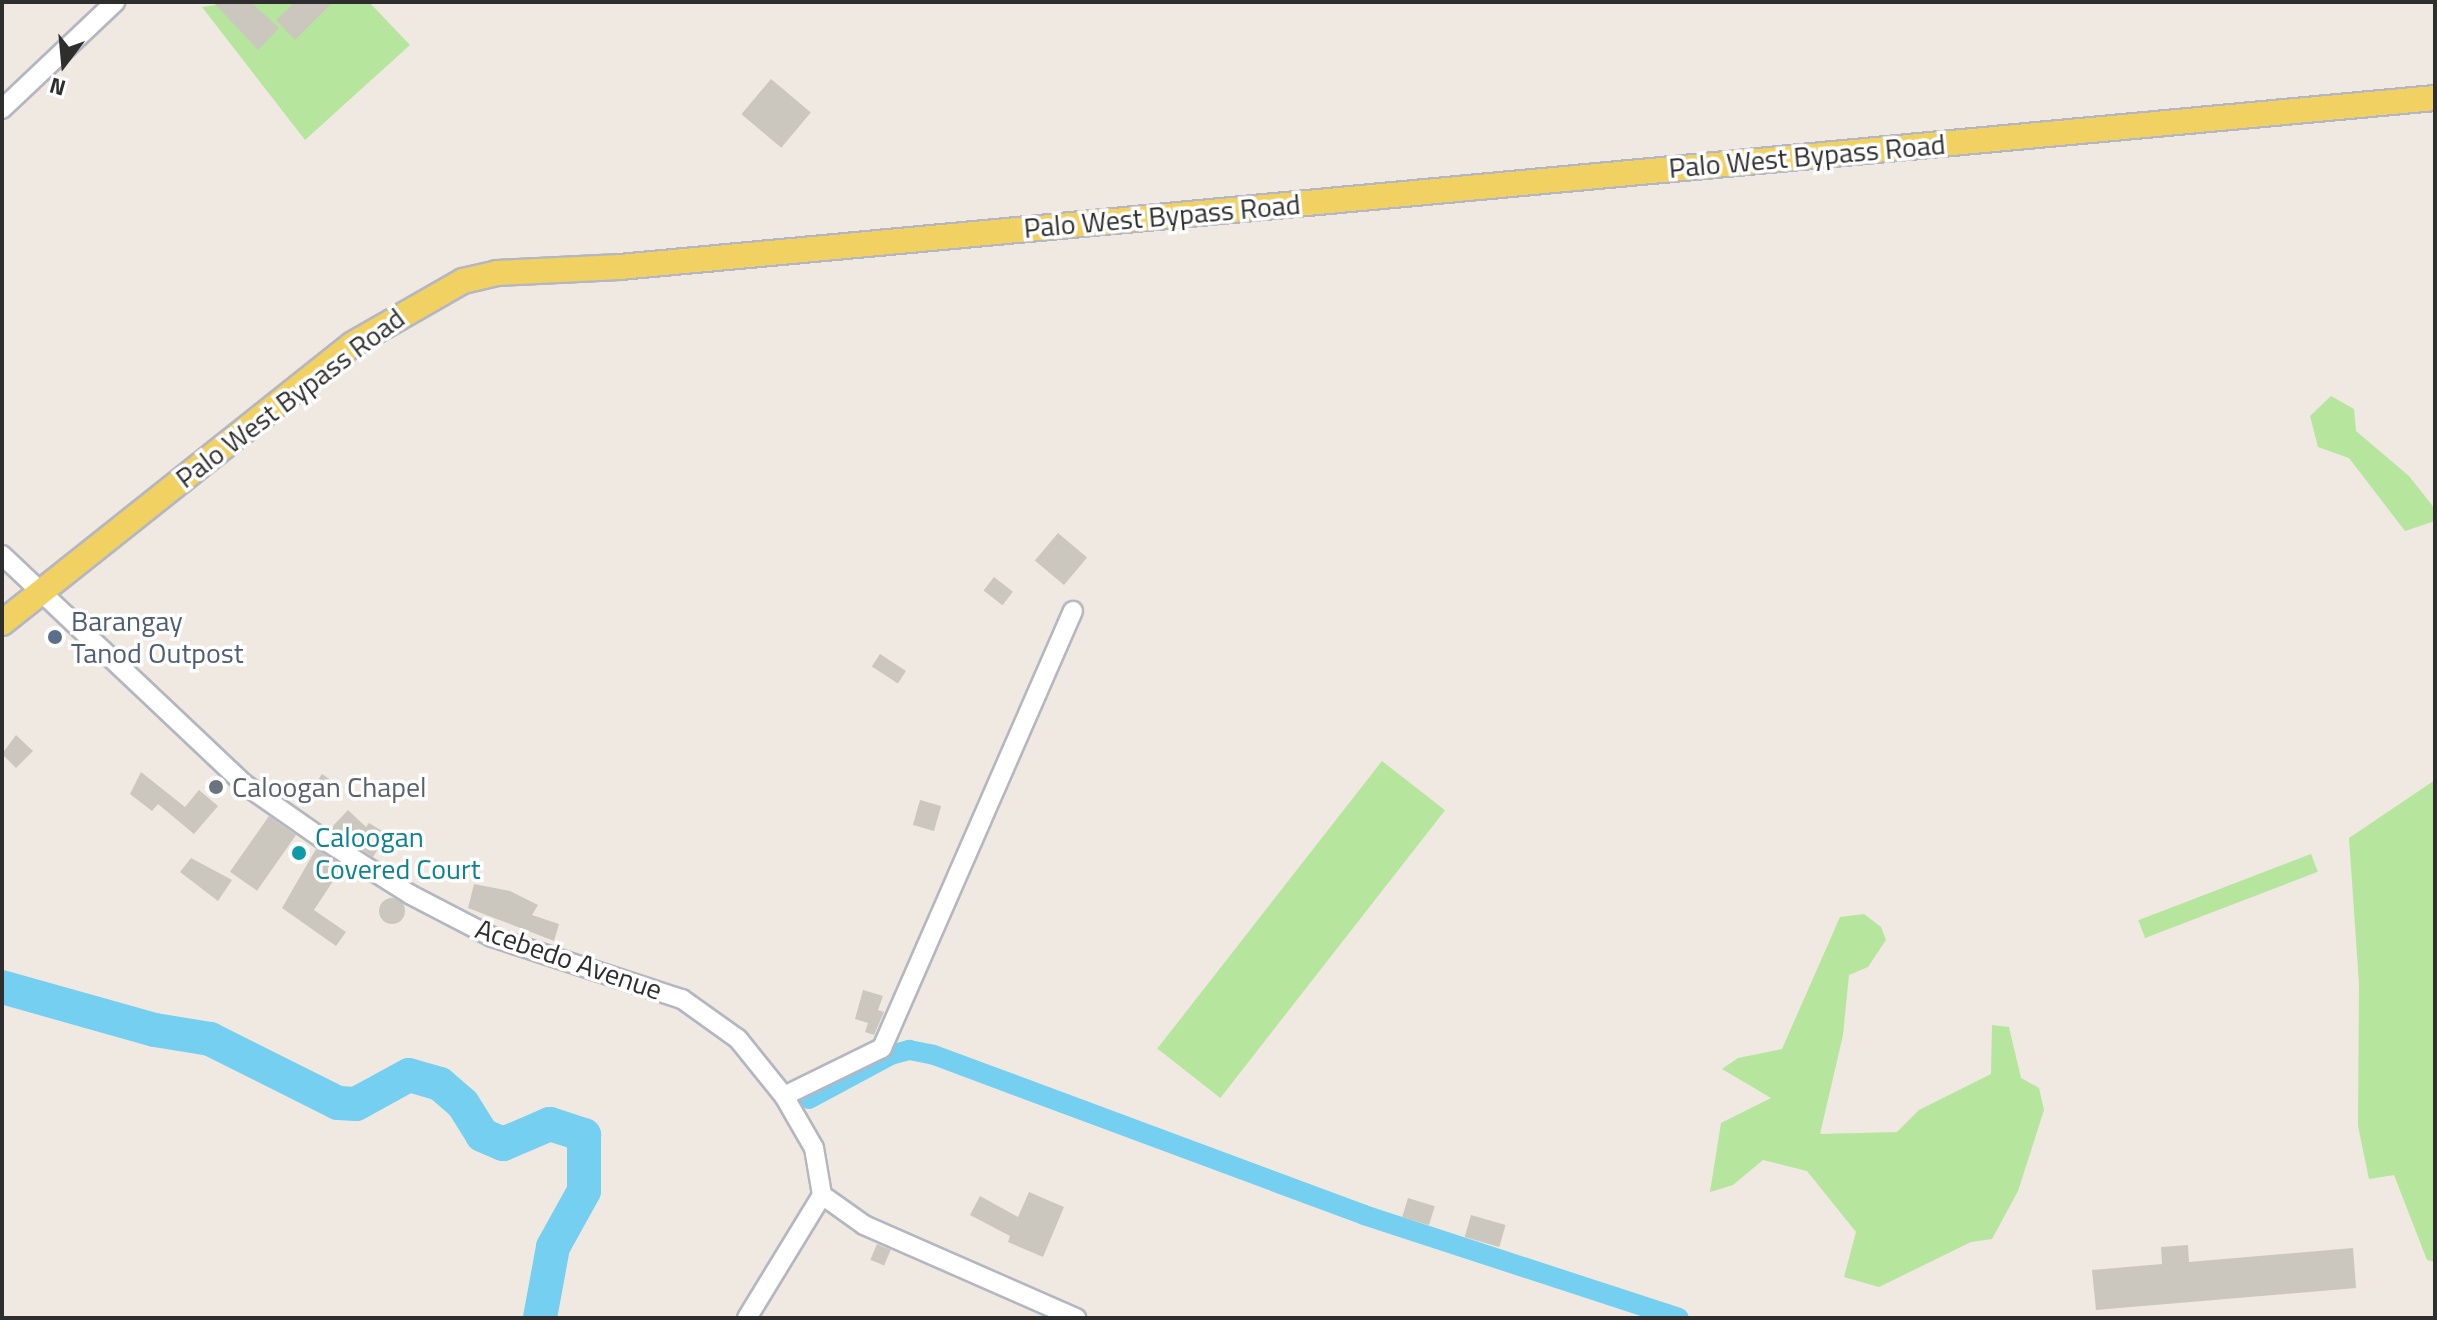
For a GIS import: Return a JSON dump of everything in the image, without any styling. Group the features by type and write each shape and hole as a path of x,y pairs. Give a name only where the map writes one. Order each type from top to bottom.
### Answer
{"main road":[{"name":"Palo West Bypass Road","path":"2,623 37,591 353,344 463,281 497,273 620,267 2435,98"}],"street":[{"path":"2,109 115,2"},
{"name":"Acebedo Avenue","path":"2,555 244,784 327,842 411,895 492,937 682,999 738,1039 784,1096 814,1148 822,1195"},
{"path":"784,1096 882,1048 1073,611"},
{"path":"747,1318 822,1195 864,1225 1076,1318"}],"green space":[{"path":"236,2 369,2 410,45 305,140 202,7"},
{"path":"2331,396 2354,409 2356,431 2409,476 2435,509 2435,521 2405,531 2349,458 2318,447 2310,416"},
{"path":"1382,761 1445,810 1220,1098 1157,1049"},
{"path":"2435,780 2435,1262 2427,1260 2394,1175 2369,1179 2358,1126 2359,984 2349,838"},
{"path":"2311,854 2318,872 2145,938 2138,920"},
{"path":"1864,914 1881,927 1886,940 1868,967 1849,975 1843,1035 1820,1134 1897,1132 1919,1110 1991,1074 1992,1025 2009,1027 2021,1078 2039,1088 2044,1110 2018,1191 1992,1239 1971,1242 1879,1287 1844,1277 1856,1232 1807,1171 1763,1160 1733,1185 1710,1192 1721,1123 1771,1098 1722,1069 1738,1058 1782,1049 1840,917"}],"building":[{"path":"213,2 251,2 279,28 258,50"},
{"path":"295,2 333,2 295,40 276,20"},
{"path":"771,79 811,112 781,148 741,114"},
{"path":"1058,533 1087,557 1064,585 1035,561"},
{"path":"994,577 1013,592 1002,605 984,590"},
{"path":"880,654 906,671 898,683 872,667"},
{"path":"16,735 33,751 16,768 2,754"},
{"path":"141,772 185,807 199,790 218,806 194,834 158,804 152,811 130,794"},
{"path":"322,774 340,786 331,800 313,787"},
{"path":"920,800 941,806 934,831 913,825"},
{"path":"348,810 366,827 369,823 387,834 373,857 330,829"},
{"path":"269,816 296,835 257,891 230,872"},
{"path":"316,849 343,866 314,910 346,932 336,946 282,908"},
{"path":"191,858 232,880 218,901 180,872"},
{"path":"474,884 510,891 538,905 532,915 559,924 554,941 468,908"},
{"path":"392,898 401,902 405,911 401,920 392,924 383,920 379,911 383,902"},
{"path":"863,990 883,996 878,1010 884,1012 874,1035 865,1032 868,1023 855,1019"},
{"path":"1029,1192 1064,1207 1043,1257 1008,1242 1010,1236 970,1215 980,1196 1018,1217"},
{"path":"1408,1198 1435,1206 1429,1225 1402,1217"},
{"path":"1471,1215 1506,1225 1499,1247 1465,1237"},
{"path":"877,1244 891,1250 884,1266 870,1260"},
{"path":"2188,1245 2189,1262 2353,1248 2356,1288 2096,1310 2092,1270 2162,1264 2161,1247"}],"waterway":[{"path":"2,987 155,1030 210,1039 338,1103 356,1104 409,1075 440,1084 463,1104 482,1135 503,1144 550,1124 584,1135 584,1191 553,1247 540,1318"},
{"path":"809,1099 891,1055 909,1050 934,1055 1364,1215 1679,1318"}],"place":[{"name":"Barangay Tanod Outpost","path":"55,637"},
{"name":"Caloogan Chapel","path":"216,787"},
{"name":"Caloogan Covered Court","path":"299,853"}]}
